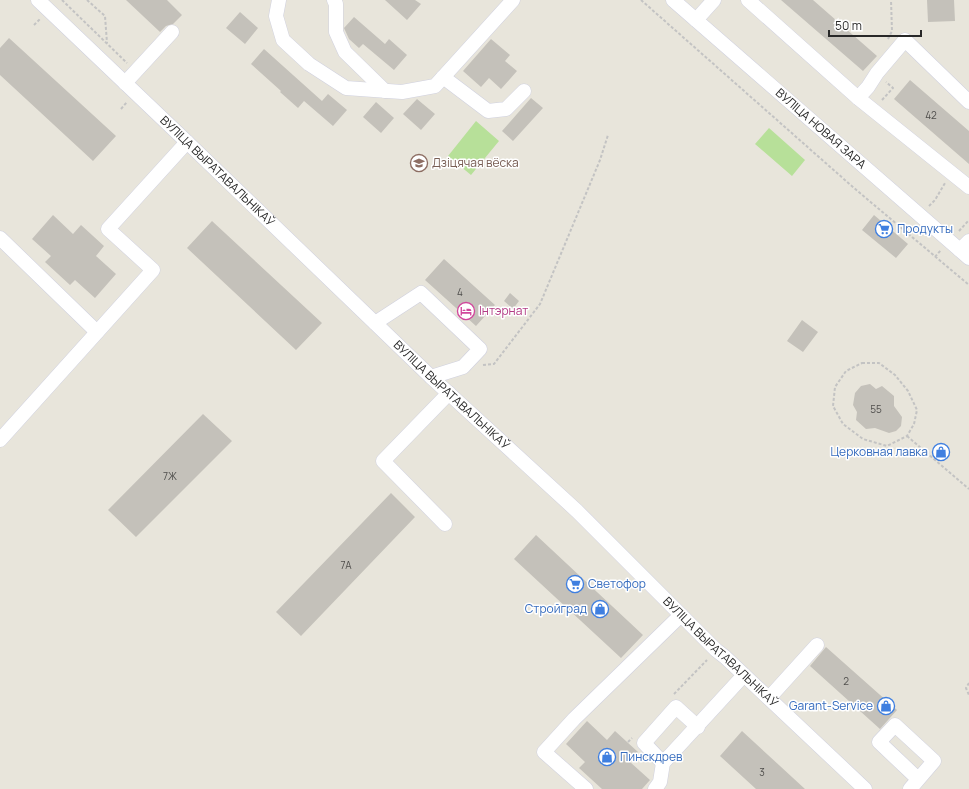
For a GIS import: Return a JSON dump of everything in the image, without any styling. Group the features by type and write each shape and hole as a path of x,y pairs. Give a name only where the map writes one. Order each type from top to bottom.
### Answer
{"street":[{"name":"ВУЛІЦА ВЫРАТАВАЛЬНІКАЎ","path":"38,0 431,377 577,511 716,650 865,789"},
{"path":"279,0 276,16 284,40 309,64 346,88 402,92 435,86 513,0"},
{"path":"334,0 336,4 336,32 345,52 385,91"},
{"name":"ВУЛІЦА НОВАЯ ЗАРА","path":"673,0 921,215 966,250"},
{"path":"696,20 714,0"},
{"path":"748,0 858,98 969,187"},
{"path":"125,83 172,32"},
{"path":"858,98 905,40 969,102"},
{"path":"443,77 488,111 506,109 524,91"},
{"path":"0,440 153,270 108,229 187,142"},
{"path":"0,238 97,332"},
{"path":"376,323 421,293 480,349 464,368 431,377"},
{"path":"445,524 383,461 449,393"},
{"path":"586,789 544,752 574,719 681,615"},
{"path":"769,698 817,645"},
{"path":"655,789 660,782 663,763 698,727 744,675"},
{"path":"663,763 644,743 676,706 698,727"}],"path":[{"path":"87,0 105,16 107,44"},
{"path":"641,0 854,188 969,285"},
{"path":"885,43 892,31 891,0"},
{"path":"877,73 893,88 882,100"},
{"path":"464,368 494,364 540,304 600,160 608,135"},
{"path":"904,231 935,200 952,173"},
{"path":"862,363 879,363 895,375 908,391 916,410 914,424 907,436 887,446 863,439 843,424 833,406 835,387 846,371 862,363"},
{"path":"907,436 969,489"},
{"path":"969,683 967,688 969,695"}],"green space":[{"path":"476,121 499,141 471,175 448,156"},
{"path":"769,128 805,160 792,176 755,144"}],"building":[{"path":"126,0 167,0 182,15 173,24 166,26 160,32"},
{"path":"385,0 415,0 421,4 407,20"},
{"path":"781,0 813,0 877,56 863,71"},
{"path":"927,0 954,0 955,21 928,22"},
{"path":"240,12 258,28 245,44 226,28"},
{"path":"354,17 385,44 389,39 407,55 394,70 363,44 359,48 349,39 344,28"},
{"path":"9,38 116,136 93,161 0,75 0,48"},
{"path":"491,39 510,55 505,61 517,71 501,89 489,78 481,87 463,71"},
{"path":"264,49 322,101 328,94 347,110 333,126 304,101 298,108 251,64"},
{"path":"910,80 969,131 969,164 894,99"},
{"path":"531,98 543,108 513,141 502,131"},
{"path":"417,99 435,114 421,130 403,114"},
{"path":"376,102 394,118 381,133 363,117"},
{"path":"53,215 73,234 81,225 104,246 96,256 116,274 95,298 75,280 70,285 45,262 51,256 32,239"},
{"path":"874,215 908,244 896,258 862,230"},
{"path":"212,221 322,323 296,350 187,248"},
{"path":"444,259 495,305 476,326 425,280"},
{"path":"510,293 519,301 513,309 504,301"},
{"path":"802,320 818,332 803,352 787,341"},
{"path":"870,384 876,389 882,386 894,396 894,406 902,417 901,426 896,431 889,433 875,428 866,429 856,420 857,412 853,405 855,393 861,386"},
{"path":"203,414 232,441 136,537 108,510"},
{"path":"391,493 415,517 301,636 276,612"},
{"path":"536,535 643,635 621,658 514,559"},
{"path":"826,647 897,710 880,729 810,666"},
{"name":"Пинскдрев","path":"587,721 607,740 615,731 638,752 630,762 650,780 642,789 602,789 579,768 585,762 566,744"},
{"path":"742,731 805,789 756,789 720,756"}],"place":[{"name":"Дзіцячая вёска","path":"419,163"},
{"name":"Продукты","path":"884,229"},
{"name":"Інтэрнат","path":"466,311"},
{"name":"Церковная лавка","path":"941,452"},
{"name":"Светофор","path":"575,584"},
{"name":"Стройград","path":"600,609"},
{"name":"Garant-Service","path":"886,706"},
{"name":"Пинскдрев","path":"607,757"}]}
